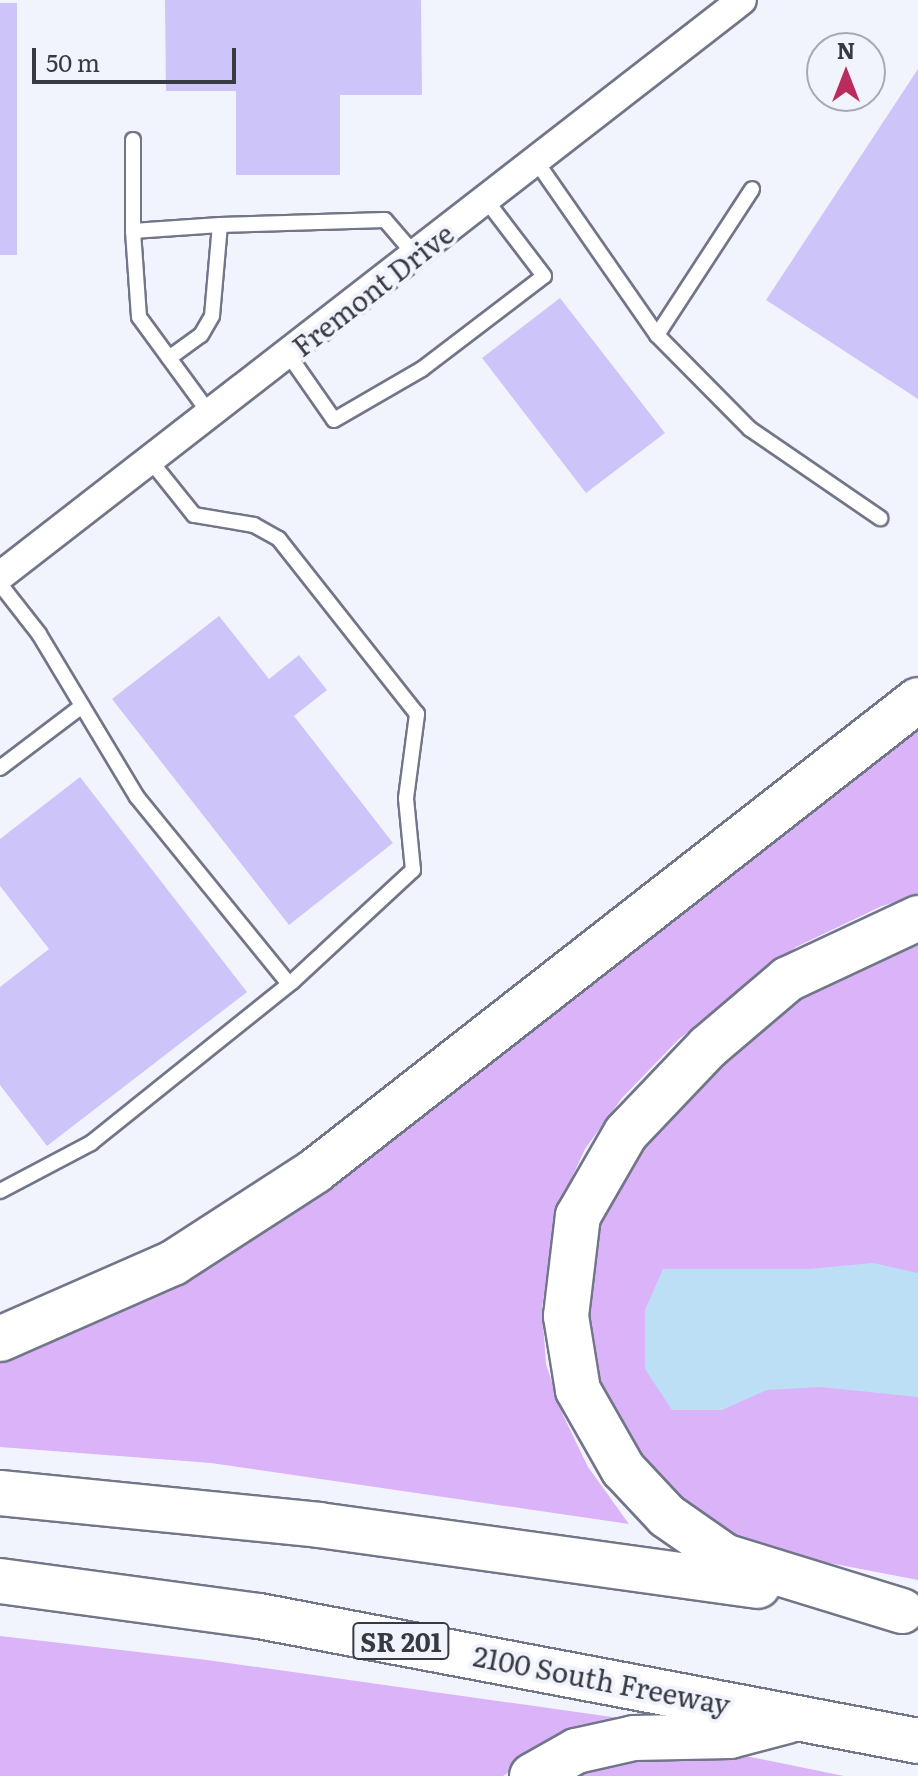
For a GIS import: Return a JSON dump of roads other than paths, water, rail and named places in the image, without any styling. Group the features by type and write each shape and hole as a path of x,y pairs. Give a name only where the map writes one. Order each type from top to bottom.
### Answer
{"highway":[{"path":"0,1339 173,1263 315,1171 918,700"},
{"path":"910,1612 726,1557 667,1516 623,1469 578,1390 566,1316 578,1216 626,1133 708,1047 788,979 918,918"},
{"path":"0,1493 319,1525 654,1569 910,1612"},
{"name":"2100 South Freeway","path":"0,1581 259,1616 918,1741"},
{"path":"532,1776 576,1751 634,1738 730,1736 799,1718"}],"street":[{"name":"Fremont Drive","path":"0,576 742,0"}],"lane":[{"path":"133,140 133,231 139,317 210,414"},
{"path":"536,161 657,335 750,429 880,518"},
{"path":"657,335 752,189"},
{"path":"288,354 334,420 422,369 544,276 486,200"},
{"path":"133,231 385,220 415,255"},
{"path":"169,358 201,335 212,316 220,225"},
{"path":"0,1191 91,1143 289,984 413,870 406,798 417,714 279,539 254,525 194,515 150,460"},
{"path":"0,584 39,634 137,797 289,984"},
{"path":"0,768 82,706"}],"water":[{"path":"873,1263 918,1273 918,1397 820,1387 767,1390 722,1410 672,1410 645,1369 645,1310 663,1269 808,1269"}]}
